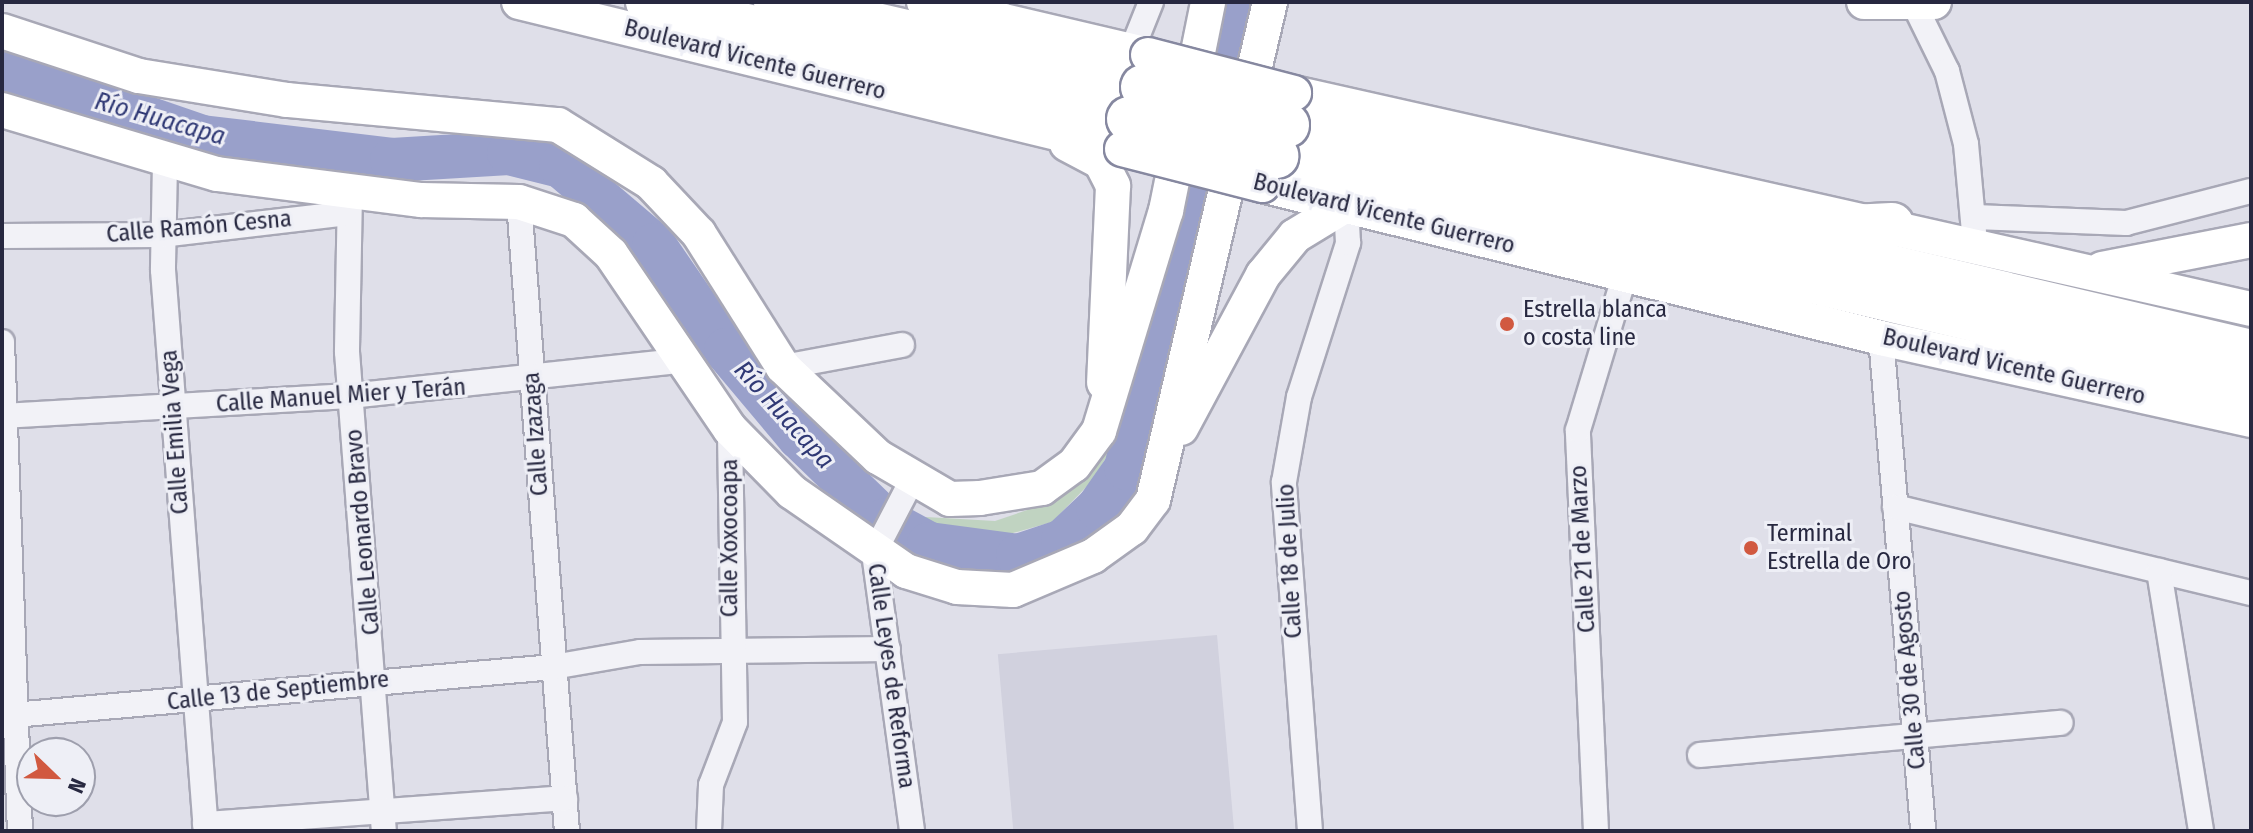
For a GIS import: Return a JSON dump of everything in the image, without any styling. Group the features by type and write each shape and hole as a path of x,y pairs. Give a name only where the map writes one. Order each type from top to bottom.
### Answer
{"highway":[{"name":"Boulevard Vicente Guerrero","path":"648,2 1135,92"},
{"name":"Boulevard Vicente Guerrero","path":"776,2 1135,92 1280,140 2251,384"},
{"name":"Boulevard Vicente Guerrero","path":"1280,140 1733,233 2251,352"},
{"path":"1733,233 1892,225"}],"main road":[{"name":"Boulevard Vicente Guerrero","path":"519,2 1006,123 1135,92"},
{"name":"Boulevard Vicente Guerrero","path":"924,2 1135,92 1280,140 1892,225 1974,251 2091,271 2251,309"},
{"path":"2,31 154,79 302,102 558,125 651,183 699,234 783,367 911,482 950,499 1042,488 1074,465 1106,412 1166,211 1208,2"},
{"path":"2,110 165,162 349,203 519,202 574,220 611,254 680,361 730,429 792,492 876,548 957,587 1013,590 1054,579 1132,528 1153,500 1170,446 1192,326 1270,2"},
{"path":"1864,2 1921,4"},
{"path":"1006,123 1080,148 1101,162 1113,186 1106,412"},
{"name":"Boulevard Vicente Guerrero","path":"1280,140 1346,205 1881,338 2251,420"},
{"path":"1170,446 1263,275 1295,236 1346,205"},
{"path":"2091,271 2251,240"}],"street":[{"path":"1135,92 1151,2"},
{"path":"1921,4 1947,71 1975,217 1974,251"},
{"name":"Calle Emilia Vega","path":"165,162 161,235 206,828"},
{"path":"1975,217 2126,223 2251,191"},
{"name":"Calle Izazaga","path":"519,202 567,831"},
{"name":"Calle Ramón Cesna","path":"2,236 161,235 349,203"},
{"name":"Calle Leonardo Bravo","path":"349,203 350,396 375,680 383,820"},
{"name":"Calle 18 de Julio","path":"1310,831 1284,482 1299,397 1348,243 1346,205"},
{"name":"Calle 21 de Marzo","path":"1596,831 1578,430 1625,274"},
{"name":"Calle 30 de Agosto","path":"1881,338 1923,831"},
{"path":"2,342 7,716 20,831"},
{"path":"783,367 902,345"},
{"name":"Calle Manuel Mier y Terán","path":"4,416 173,409 350,396 533,381 680,361"},
{"name":"Calle Xoxocoapa","path":"709,831 711,785 735,722 730,647 730,429"},
{"name":"Calle Leyes de Reforma","path":"911,482 876,548 912,831"},
{"path":"1895,507 2251,593"},
{"path":"2159,571 2201,831"},
{"path":"730,647 888,649"},
{"name":"Calle 13 de Septiembre","path":"7,716 194,701 375,680 553,667 730,647"},
{"path":"1700,755 1915,740 2061,723"},
{"path":"206,828 383,820 565,798"}],"shaded area":[{"path":"1217,635 1234,831 1013,831 998,654"}],"green space":[{"path":"1139,364 1120,435 1091,482 1052,522 1006,535 921,528 926,517 995,521 1048,503 1126,398"},
{"path":"1171,387 1161,456 1123,521 1014,588 944,568 1025,572 1090,533 1125,485"}],"waterway":[{"name":"Río Huacapa","path":"2,68 202,137 392,160 509,153 561,166 654,245 726,350 799,437 885,520 929,544 1018,556 1063,541 1098,508 1126,468 1238,2"}],"place":[{"name":"Estrella blanca o costa line","path":"1507,324"},
{"name":"Terminal Estrella de Oro","path":"1751,548"}]}
